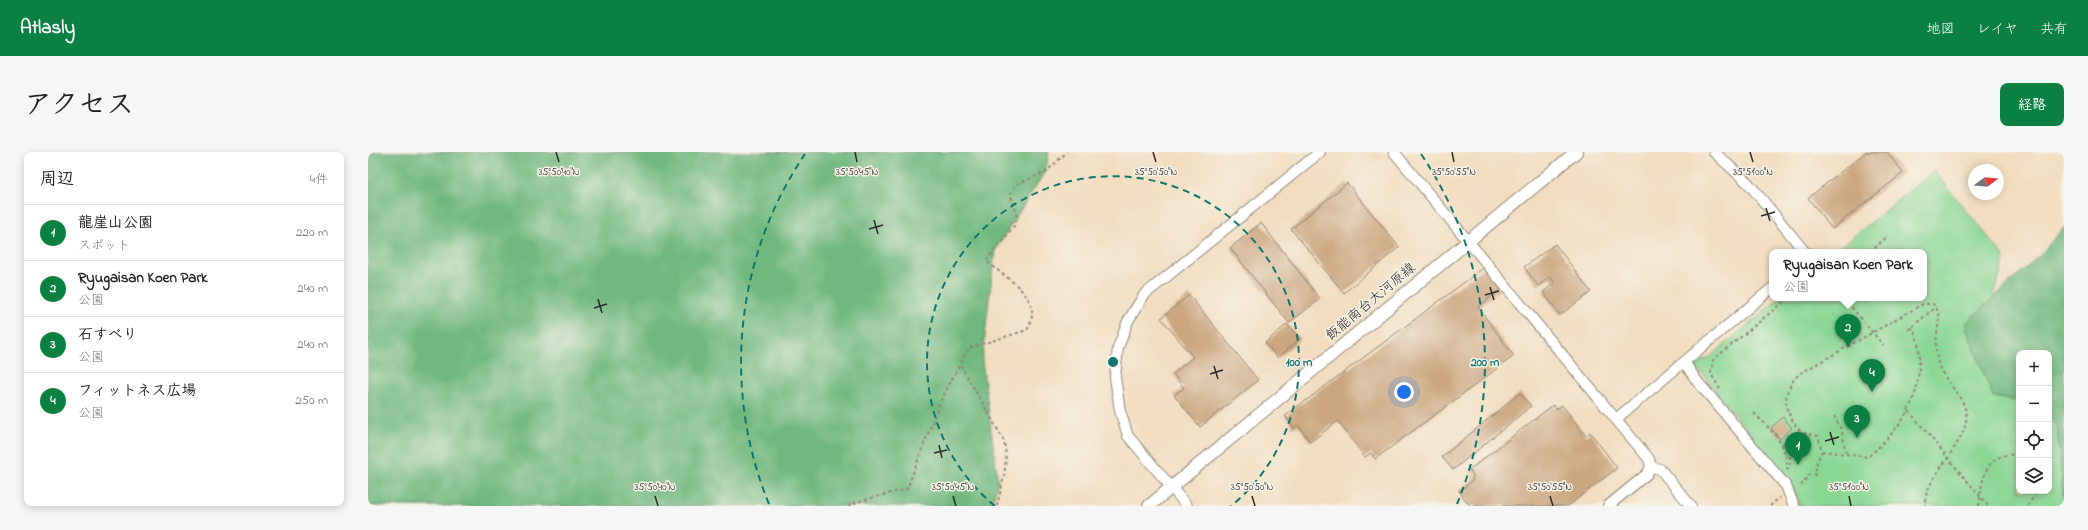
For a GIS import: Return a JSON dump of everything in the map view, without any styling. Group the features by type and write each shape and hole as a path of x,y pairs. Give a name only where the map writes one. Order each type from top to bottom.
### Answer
{"street":[{"path":"1187,506 1128,436 1120,411 1115,377 1118,348 1128,321 1144,295 1320,152"},
{"path":"1394,152 1649,459 1651,467 1647,474 1608,506"},
{"name":"飯能南台大河原線","path":"1149,506 1576,152"},
{"path":"1714,152 1749,184 1803,249"},
{"path":"1616,419 1769,291"},
{"path":"1684,362 1697,381 1786,486 1794,506"},
{"path":"1651,467 1660,469 1691,506"}],"path":[{"path":"848,506 860,501 907,489 940,402 969,348 1027,330 1032,321 1033,308 1026,294 986,260 1015,225 1017,212 1010,194 1017,184 1046,172 1067,152"},
{"path":"1873,249 1887,237"},
{"path":"1723,396 1712,374 1714,360 1784,301"},
{"path":"1846,301 1883,345"},
{"path":"1800,431 1789,417 1785,400 1788,386 1799,374 1923,304 1928,303 1936,307 1939,317 1935,341 1939,365 1962,402 1967,416 1964,431 1927,493 1925,506"},
{"path":"1908,330 1936,307"},
{"path":"1759,315 1763,319"},
{"path":"1822,451 1846,456 1868,457 1898,427 1909,412 1916,391 1919,364 1916,332 1911,327"},
{"path":"1710,357 1714,360"},
{"path":"960,364 1003,439 1006,448 1007,457 998,506"},
{"path":"1707,374 1712,374"},
{"path":"1909,412 1988,506"},
{"path":"1754,413 1782,444 1787,455 1787,470 1790,466 1791,455 1787,455"},
{"path":"1834,416 1842,432 1846,456"},
{"path":"1782,444 1806,432 1818,436 1822,451 1816,462 1814,474 1809,475 1800,487"},
{"path":"1979,506 1984,474 1992,462 2006,454 2016,455"},
{"path":"2028,506 2035,494"}],"green space":[{"path":"368,152 1049,152 1046,170 995,250 982,361 998,481 992,506 368,506"},
{"path":"1934,171 2005,258 1993,298 1965,324 1993,397 2016,401 2016,494 2052,494 2052,421 2057,425 2064,506 1800,506 1791,483 1722,400 1704,375 1697,370 1697,364 1710,357 1776,301 1927,301 1927,249 1839,249"},
{"path":"2064,227 2064,499 2057,425 2052,421 2052,350 2016,350 2016,401 1993,397 1965,324 2041,254"}],"building":[{"path":"1866,152 1887,152 1903,173 1832,229 1808,198"},
{"path":"1347,183 1399,247 1344,293 1291,229"},
{"path":"1261,223 1320,299 1289,323 1230,248"},
{"path":"1555,244 1591,292 1560,315 1543,292 1555,283 1550,277 1538,286 1524,267"},
{"path":"1485,267 1501,289 1478,307 1514,356 1375,459 1371,453 1365,457 1338,421 1310,442 1298,425 1294,428 1285,416"},
{"path":"1189,295 1258,380 1200,427 1174,395 1184,388 1173,374 1193,357 1161,318"},
{"path":"1287,324 1300,339 1278,358 1265,343"},
{"path":"1520,393 1531,406 1453,470 1442,457"},
{"path":"1553,405 1556,409 1562,405 1586,436 1590,432 1617,468 1568,506 1470,506 1459,491 1473,480 1472,478 1474,476 1469,470"},
{"path":"1783,417 1792,428 1780,439 1771,428"}],"place":[{"name":"Ryugaisan Koen Park","path":"1848,347"},
{"name":"フィットネス広場","path":"1872,392"},
{"name":"石すべり","path":"1857,438"},
{"name":"龍崖山公園","path":"1798,465"}]}
